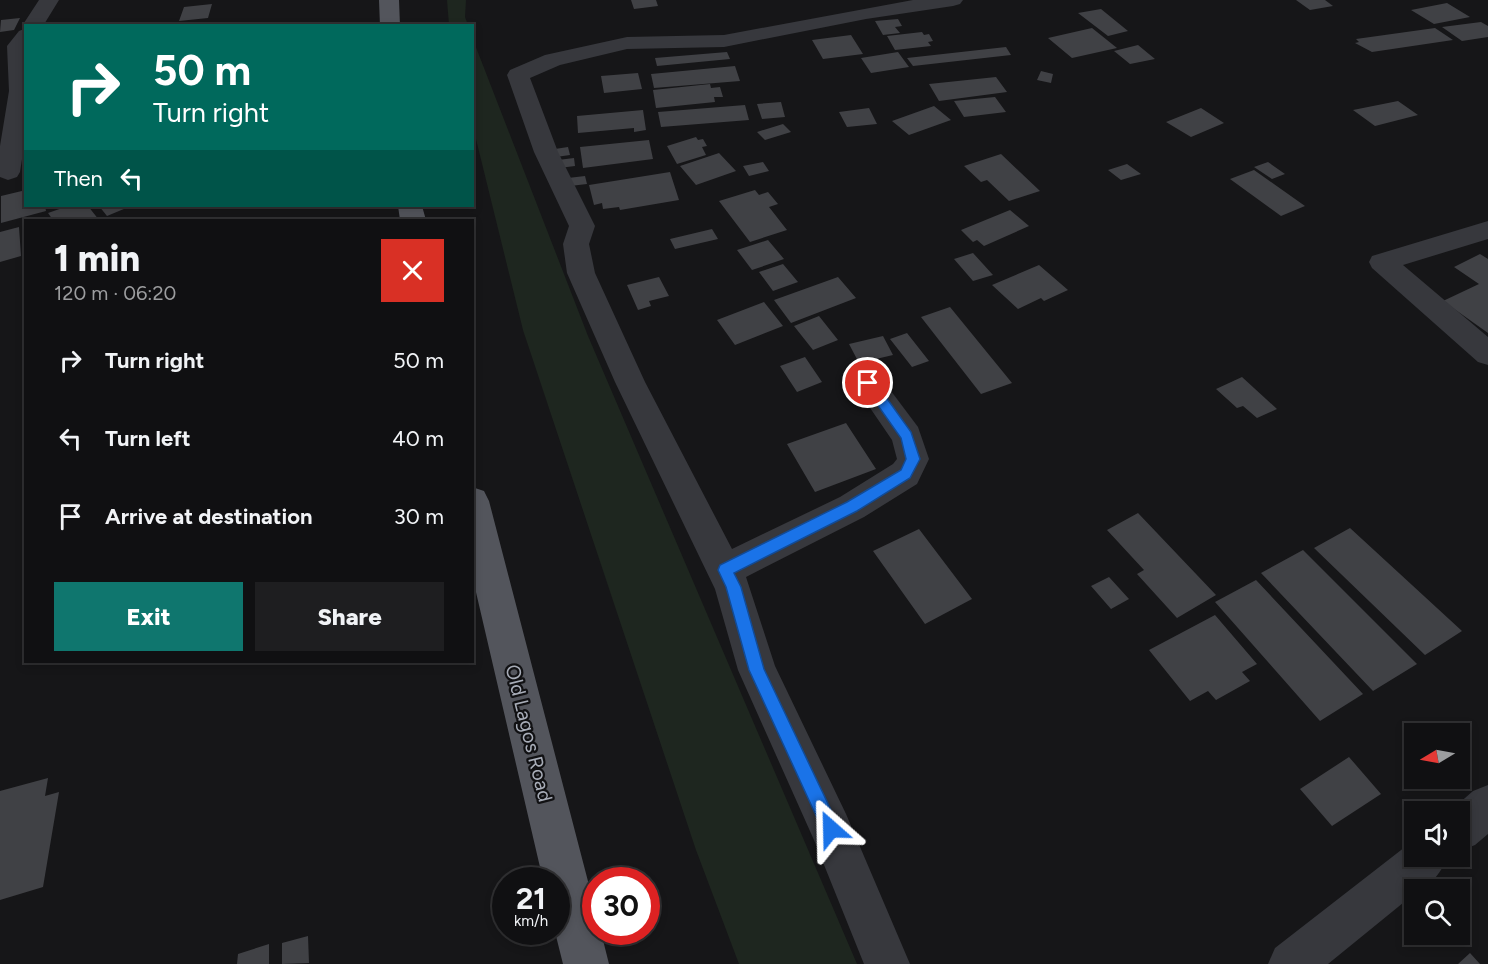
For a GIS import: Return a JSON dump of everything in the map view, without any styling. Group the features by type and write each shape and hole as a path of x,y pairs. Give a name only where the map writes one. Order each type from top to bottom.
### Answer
{"main road":[{"path":"389,0 390,24"},
{"name":"Old Lagos Road","path":"474,509 586,964"}],"street":[{"path":"33,24 49,0"},
{"path":"887,964 831,829 757,670 733,587 630,382 581,273 576,244 582,226 549,161 527,107 518,75 553,60 627,43 724,41 866,13 953,0"},
{"path":"8,172 20,91 17,46 24,37"},
{"path":"1488,230 1382,262 1488,354"},
{"path":"725,570 852,507 905,474 913,459 907,436 868,383"},
{"path":"1470,821 1488,806"},
{"path":"1291,964 1413,867"}],"shaded area":[{"path":"447,0 466,0 465,17 468,24 449,24"},
{"path":"474,42 588,336 857,964 739,964 696,850 523,330 474,131"}],"building":[{"path":"631,0 656,0 658,6 634,9"},
{"path":"1296,0 1325,0 1333,6 1310,10"},
{"path":"1447,3 1470,17 1434,24 1411,10"},
{"path":"212,4 208,18 179,21 184,7"},
{"path":"1101,9 1128,31 1108,36 1078,13"},
{"path":"20,18 14,30 0,32 1,20"},
{"path":"898,19 902,26 895,27 900,33 883,35 875,21"},
{"path":"1481,22 1488,26 1488,37 1462,41 1442,27"},
{"path":"1092,28 1117,48 1072,58 1048,38"},
{"path":"1435,28 1453,40 1372,52 1355,43 1359,42 1356,39"},
{"path":"922,32 924,35 929,34 933,41 928,42 931,46 895,50 887,36"},
{"path":"851,35 863,54 823,59 812,40"},
{"path":"1138,45 1155,59 1130,64 1114,51"},
{"path":"1006,47 1011,55 913,66 907,58"},
{"path":"727,52 730,59 657,66 655,58"},
{"path":"898,52 909,67 871,73 861,58"},
{"path":"735,66 740,81 654,88 651,74"},
{"path":"1041,71 1053,74 1051,83 1037,80"},
{"path":"638,73 642,89 604,93 601,76"},
{"path":"996,77 1007,92 939,101 929,84"},
{"path":"710,84 711,88 720,87 723,97 714,97 715,102 656,108 653,90"},
{"path":"995,97 1006,112 964,117 954,101"},
{"path":"1398,101 1418,115 1375,126 1353,110"},
{"path":"781,102 785,117 762,119 757,104"},
{"path":"745,105 749,120 661,127 658,112"},
{"path":"934,106 951,120 909,135 892,121"},
{"path":"869,108 877,124 847,127 839,112"},
{"path":"1201,108 1224,123 1191,137 1166,122"},
{"path":"643,110 646,130 634,132 634,128 578,133 577,116"},
{"path":"783,124 791,132 765,140 757,132"},
{"path":"696,137 698,140 703,139 707,146 702,147 706,155 677,164 667,146"},
{"path":"649,140 653,159 583,168 580,147"},
{"path":"568,147 570,155 556,157 555,149"},
{"path":"719,153 736,171 696,185 680,166"},
{"path":"1001,154 1040,191 1009,201 987,180 981,182 964,166"},
{"path":"574,158 575,166 559,168 558,160"},
{"path":"763,162 769,171 749,176 743,166"},
{"path":"1268,162 1285,174 1272,179 1254,167"},
{"path":"1127,164 1141,174 1121,180 1108,170"},
{"path":"1254,170 1305,206 1281,216 1230,179"},
{"path":"670,172 679,200 620,210 619,207 603,209 602,203 594,205 589,185"},
{"path":"585,176 587,184 570,186 568,178"},
{"path":"24,190 24,207 45,207 46,211 1,223 1,196"},
{"path":"755,190 759,195 768,192 778,204 769,207 787,230 750,242 719,201"},
{"path":"65,207 89,207 98,219 52,219 48,213"},
{"path":"100,207 129,207 107,216"},
{"path":"1010,210 1029,226 984,246 977,240 973,242 961,230"},
{"path":"19,227 21,256 0,262 0,232"},
{"path":"712,229 718,239 675,249 670,239"},
{"path":"768,240 784,259 752,270 737,250"},
{"path":"973,253 993,275 973,281 954,259"},
{"path":"1480,254 1488,259 1488,333 1443,301 1479,284 1454,267"},
{"path":"783,264 798,282 773,291 759,272"},
{"path":"1039,265 1068,290 1044,301 1041,298 1018,309 992,285"},
{"path":"659,277 669,296 649,301 651,306 638,310 627,285"},
{"path":"838,277 856,298 791,323 774,300"},
{"path":"764,302 783,326 735,345 717,320"},
{"path":"950,307 1012,383 981,394 921,317"},
{"path":"819,316 838,340 813,350 794,326"},
{"path":"907,333 929,361 912,367 890,339"},
{"path":"883,336 893,355 859,363 849,344"},
{"path":"805,357 822,382 797,392 780,366"},
{"path":"1242,377 1277,409 1257,418 1243,406 1237,408 1216,389"},
{"path":"846,423 876,469 815,492 787,444"},
{"path":"1138,513 1216,595 1177,618 1137,574 1144,570 1107,530"},
{"path":"1350,528 1462,631 1425,655 1314,548"},
{"path":"919,529 972,599 925,624 873,551"},
{"path":"1303,550 1417,664 1373,691 1261,573"},
{"path":"1109,577 1129,599 1111,609 1091,586"},
{"path":"1256,580 1363,694 1320,721 1215,602"},
{"path":"1215,615 1257,664 1242,672 1250,681 1216,700 1208,691 1190,701 1149,650"},
{"path":"1349,757 1381,794 1332,826 1300,789"},
{"path":"48,778 45,796 59,792 43,887 0,900 0,791"},
{"path":"308,936 309,963 282,964 282,943"},
{"path":"269,944 269,964 237,964 238,954"},
{"path":"1470,953 1480,964 1458,964"}],"route":[{"path":"831,829 757,670 733,587 725,570 852,507 905,474 913,459 907,436 868,383"}]}
